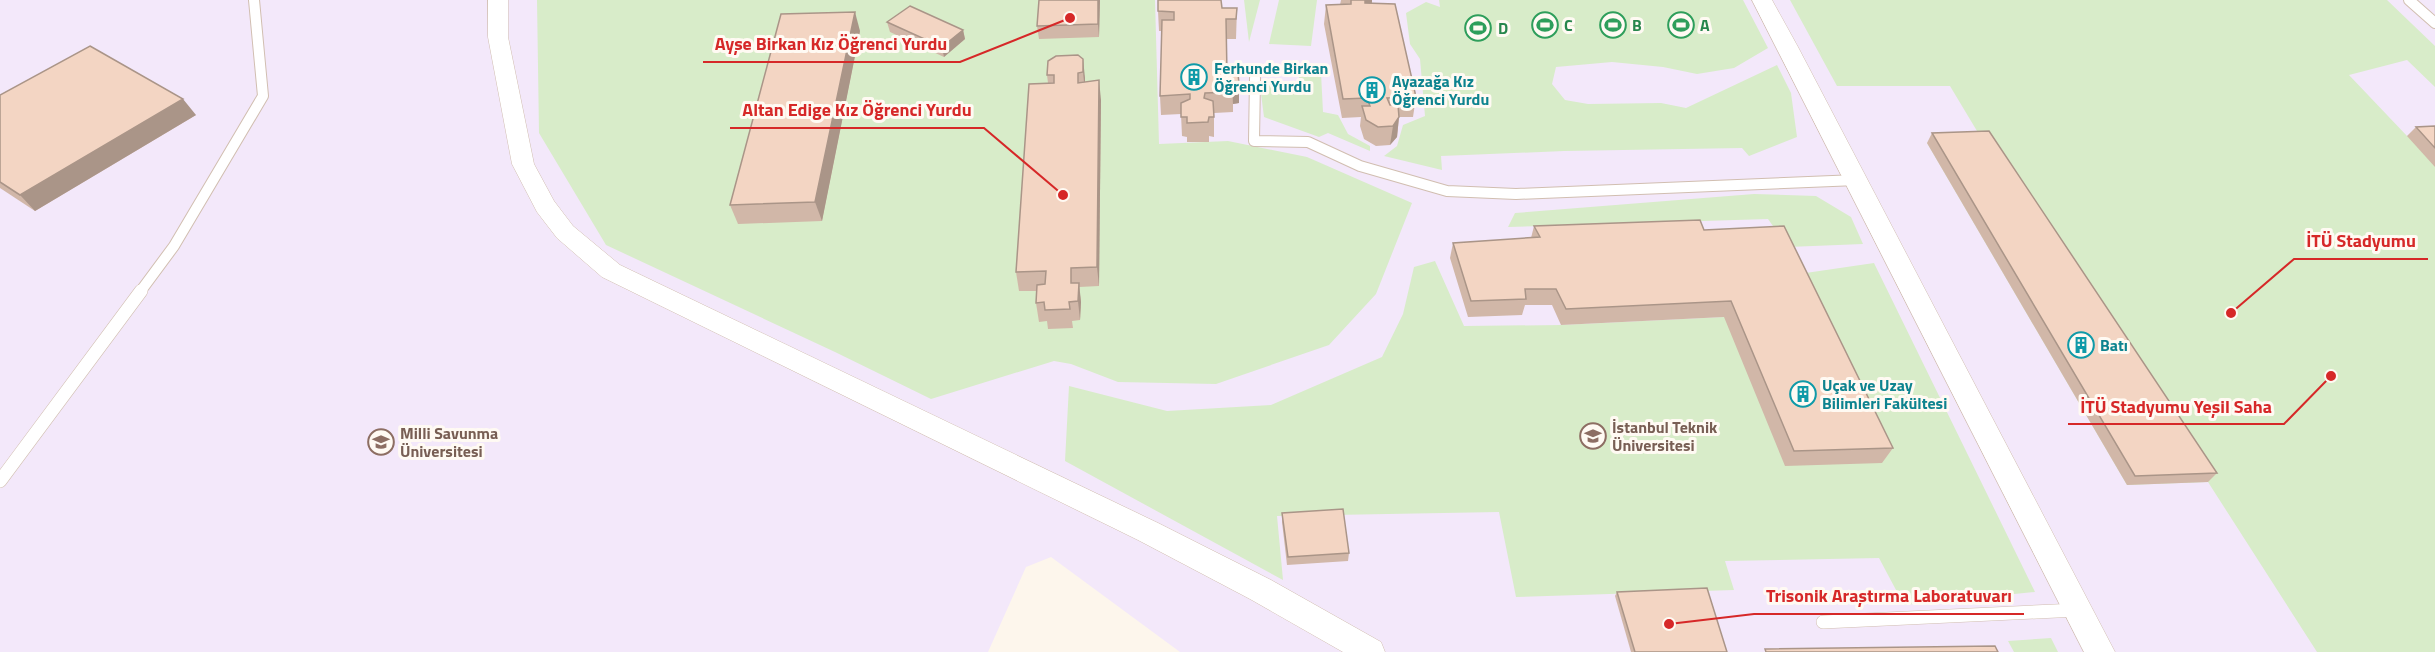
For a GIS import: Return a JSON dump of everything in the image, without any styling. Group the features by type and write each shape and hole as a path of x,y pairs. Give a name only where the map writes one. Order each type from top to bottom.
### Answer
{"street":[{"path":"498,0 498,37 523,164 545,206 566,232 611,271 935,426 1194,554 1370,652"},
{"path":"1762,0 1953,363 2100,652"}],"lane":[{"path":"0,481 174,246 263,96 254,0"},
{"path":"2409,0 2435,23"},
{"path":"1255,78 1254,141 1308,142 1360,166 1447,191 1516,194 1857,180"},
{"path":"1823,622 2078,610"}],"shaded area":[{"name":"İstanbul Teknik Üniversitesi","path":"0,0 2435,0 2435,652 1180,652 1051,557 1026,567 988,652 0,652"}],"green space":[{"path":"537,0 1155,0 1159,144 1228,141 1307,157 1412,203 1376,294 1329,345 1216,384 1118,382 1071,364 1054,361 931,399 606,245 539,133"},
{"path":"1244,0 1260,0 1249,42"},
{"path":"1279,0 1317,0 1311,46 1269,44"},
{"path":"1439,0 1743,0 1768,48 1734,68 1697,74 1663,67 1612,62 1556,67 1552,84 1565,100 1588,104 1661,103 1686,108 1777,65 1791,93 1797,137 1749,156 1742,148 1441,156 1442,170 1384,156 1397,146 1403,125 1425,116 1420,59 1410,44 1406,13 1426,2 1440,7"},
{"path":"1790,0 2387,0 2435,46 2435,87 2407,60 2349,75 2407,136 2435,136 2435,652 2317,652 2208,482 2127,485 1927,143 1983,141 1950,86 1837,86"},
{"path":"1300,72 1321,73 1323,112 1338,115 1348,134 1370,146 1370,151 1328,133 1319,137 1264,117 1260,86 1298,84"},
{"path":"1754,194 1816,196 1851,217 1863,244 1788,247 1768,219 1508,227 1515,213"},
{"path":"1435,261 1464,326 1561,325 1724,317 1792,275 1874,263 2035,592 1904,605 1879,558 1725,561 1734,590 1516,597 1499,512 1277,516 1283,580 1065,461 1069,386 1167,411 1271,405 1382,357 1403,314 1414,267"},
{"path":"2051,638 2058,652 2014,652 2008,641"}],"building":[{"path":"1039,0 1098,0 1098,24 1037,26"},
{"name":"Ferhunde Birkan Öğrenci Yurdu","path":"1158,0 1221,0 1222,8 1237,8 1236,19 1226,19 1227,74 1238,73 1239,84 1232,85 1233,92 1205,93 1204,98 1213,101 1214,117 1209,117 1208,122 1187,123 1187,117 1181,117 1181,103 1190,99 1190,94 1160,96 1162,20 1174,20 1174,12 1158,11"},
{"name":"Ayazağa Kız Öğrenci Yurdu","path":"1351,0 1395,4 1416,97 1387,98 1390,105 1398,105 1399,117 1393,126 1378,127 1366,120 1362,106 1370,106 1367,98 1343,99 1326,5 1351,4"},
{"path":"910,6 963,30 942,47 887,22"},
{"path":"855,12 815,202 730,205 781,14"},
{"path":"90,46 183,99 20,195 0,182 0,95"},
{"path":"1078,55 1083,59 1083,72 1078,73 1078,83 1099,80 1097,267 1071,268 1071,283 1079,283 1078,301 1069,302 1070,309 1045,310 1044,302 1036,303 1037,285 1045,284 1046,271 1016,272 1029,84 1054,83 1054,75 1047,75 1048,61 1056,56"},
{"path":"2435,126 2435,148 2416,127"},
{"name":"Batı","path":"1989,131 2217,473 2135,476 1932,133"},
{"name":"Uçak ve Uzay Bilimleri Fakültesi","path":"1700,220 1704,230 1784,226 1893,448 1794,451 1731,301 1566,309 1556,289 1525,289 1526,299 1471,301 1453,243 1540,237 1534,226"},
{"path":"1343,509 1349,553 1288,557 1282,513"},
{"path":"1707,588 1727,652 1635,652 1617,592"},
{"path":"1995,646 1998,652 1766,652 1765,649"}],"place":[{"name":"Ayşe Birkan Kız Öğrenci Yurdu","path":"1070,18"},
{"name":"C","path":"1545,25"},
{"name":"B","path":"1613,25"},
{"name":"A","path":"1681,25"},
{"name":"D","path":"1478,28"},
{"name":"Ferhunde Birkan Öğrenci Yurdu","path":"1194,77"},
{"name":"Ayazağa Kız Öğrenci Yurdu","path":"1372,90"},
{"name":"Altan Edige Kız Öğrenci Yurdu","path":"1063,195"},
{"name":"İTÜ Stadyumu","path":"2231,313"},
{"name":"Batı","path":"2081,345"},
{"name":"İTÜ Stadyumu Yeşil Saha","path":"2331,376"},
{"name":"Uçak ve Uzay Bilimleri Fakültesi","path":"1803,394"},
{"name":"İstanbul Teknik Üniversitesi","path":"1593,436"},
{"name":"Milli Savunma Üniversitesi","path":"381,442"},
{"name":"Trisonik Araştırma Laboratuvarı","path":"1669,624"}]}
